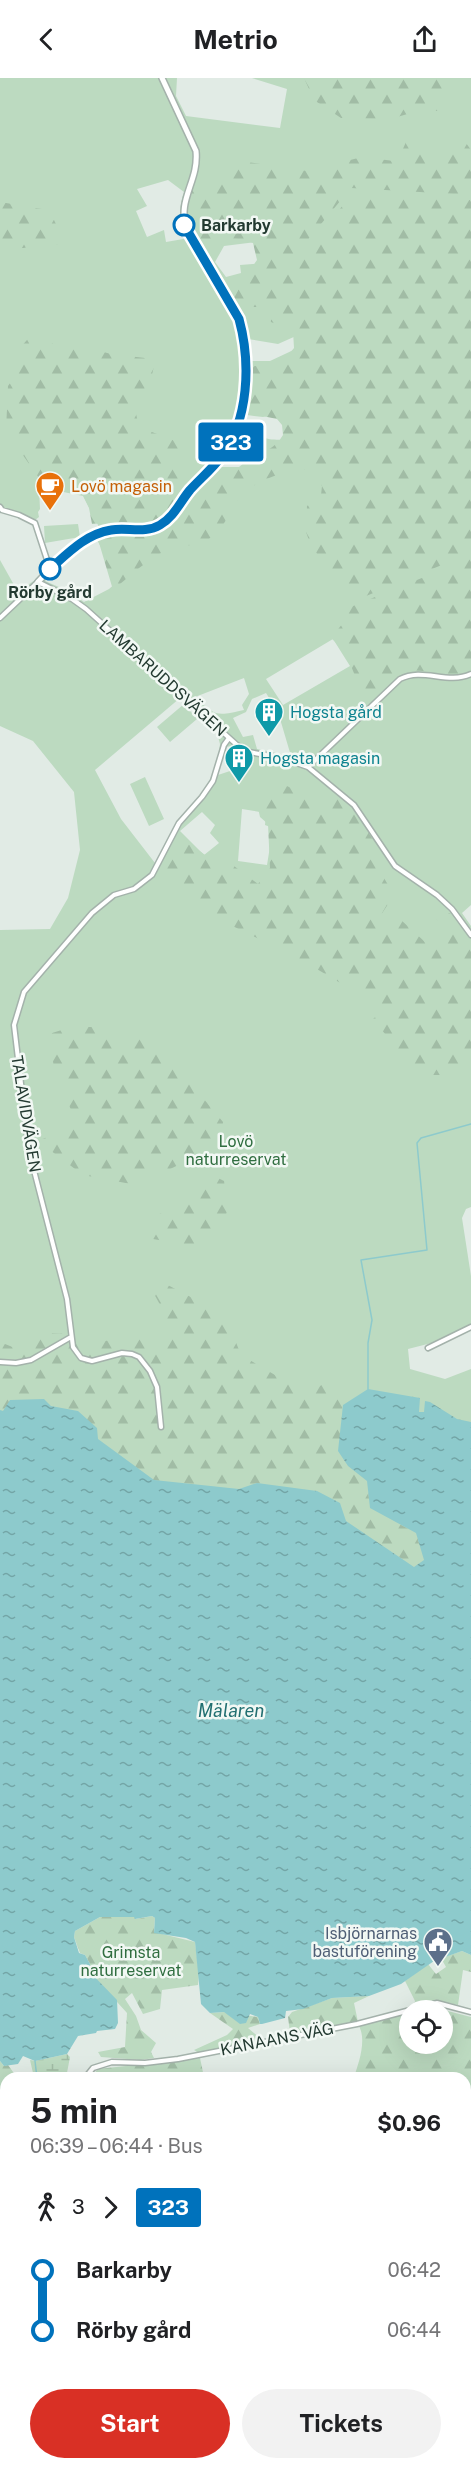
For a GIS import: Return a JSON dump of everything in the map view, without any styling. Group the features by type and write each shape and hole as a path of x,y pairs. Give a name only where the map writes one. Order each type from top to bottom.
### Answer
{"street":[{"path":"0,618 73,548 97,533 120,529 152,529 167,520 188,492 222,456 231,443 242,412 246,365 241,327 239,319 187,232 184,223 183,203 194,175 197,161 196,151 162,78"},
{"path":"0,507 2,510 19,514 34,523 50,569"},
{"name":"LAMBARUDDSVÄGEN","path":"38,582 72,599 86,609 229,738 249,752 282,758 308,767 354,805 394,866 437,895 452,909 471,935"},
{"path":"308,767 399,679 416,674 450,680 471,674"},
{"name":"TALAVIDVÄGEN","path":"161,1427 158,1387 150,1371 139,1358 127,1353 98,1361 86,1360 76,1354 71,1337 67,1299 29,1151 15,1040 16,1013 24,992 96,909 114,895 134,889 152,875 179,823 213,781 224,745 229,738"},
{"path":"428,1348 471,1327"},
{"path":"0,1362 16,1364 30,1360 71,1337"},
{"name":"KANAANS VÄG","path":"90,2072 93,2068 112,2062 145,2063 178,2059 357,2024 437,2004 471,2012"}],"green space":[{"name":"Lovö naturreservat","path":"0,78 177,78 176,96 186,116 280,128 287,89 252,78 471,78 471,905 462,913 471,926 471,1207 466,1209 462,1218 471,1276 471,1329 455,1337 408,1349 410,1369 445,1379 471,1369 471,1743 0,1648 0,930 50,929 68,898 80,850 74,792 33,741 0,726 0,560 18,592 39,577 76,541 81,543 99,527 83,495 39,487 40,509 39,517 35,520 16,515 0,506","holes":["168,180 184,192 180,215 189,238 166,242 164,230 147,237 136,211 147,206 137,189","264,241 265,263 240,265 241,273 226,277 215,262 224,246","296,336 302,346 270,361 251,361 248,339 278,344","293,409 291,440 261,437 246,424 247,415 263,417","236,438 260,454 248,473 229,473 219,465","96,538 119,580 109,589 84,602 68,591 45,581 86,543","333,639 350,666 283,705 266,679","244,678 249,694 242,705 244,710 222,714 202,704 195,697","266,693 278,712 291,756 257,749 253,735 243,737 233,718 246,712 252,699","180,698 217,733 220,744 217,766 199,800 177,823 155,863 121,819 95,770","232,746 242,767 218,775 225,747","242,809 266,813 265,825 273,828 267,865 238,861","202,812 215,825 210,833 219,843 204,855 180,831"]},
{"path":"304,78 447,78 444,112 425,109 390,119 341,118 314,100"},
{"path":"406,142 413,143 426,158 466,143 471,150 471,195 351,188 271,284 276,288 352,194 471,200 471,553 349,603 310,543 306,532 307,506 321,495 322,486 310,469 290,472 259,482 242,494 223,526 214,535 198,544 178,546 161,553 113,590 97,536 105,532 152,533 160,529 172,519 197,485 216,467 239,467 268,450 283,435 282,425 277,419 243,412 249,367 274,362 285,357 294,348 293,331 271,322 269,315 260,307 252,307 247,314 242,314 233,300 257,260 253,243 238,239 227,240 222,243 209,263 192,235 187,220 191,188 231,175 247,162 307,171 362,157 402,162 402,151"},
{"path":"0,202 42,209 54,220 64,241 61,245 37,244 24,248 0,248"},
{"path":"34,332 43,340 56,345 81,346 111,354 145,358 154,366 151,379 134,405 139,427 183,444 177,465 183,473 201,465 205,451 221,449 169,509 150,524 124,522 92,524 89,508 83,496 39,487 39,478 6,431 8,386 13,379 12,361"},
{"path":"78,524 80,537 45,543 44,526"},
{"path":"471,558 471,672 445,676 425,671 405,672 390,683 373,701 360,688 345,651 331,638 347,618 348,608"},
{"path":"184,704 197,719 170,742 157,727"},
{"path":"145,777 164,819 149,826 130,784"},
{"path":"276,781 315,799 333,791 353,808 385,859 381,873 394,895 377,921 392,932 401,920 425,942 441,932 443,925 435,918 450,913 471,940 471,1066 455,1075 418,1075 373,1019 380,1013 374,1003 300,959 196,908 160,866 162,856 174,840 193,846 228,872 234,866 258,884 270,868 268,824 260,817 258,808 267,786"},
{"path":"71,1027 97,1027 105,1034 146,1037 182,1073 223,1122 221,1144 160,1174 153,1171 145,1181 131,1184 83,1175 38,1141 72,1126 73,1114 55,1075 49,1034"},
{"path":"216,1177 224,1181 228,1209 221,1228 209,1242 195,1246 153,1239 154,1216 192,1202 204,1186"},
{"path":"162,1282 225,1315 241,1355 287,1382 298,1382 316,1388 327,1382 343,1405 340,1423 348,1466 367,1481 370,1508 416,1533 424,1560 414,1567 345,1521 340,1503 257,1483 239,1489 153,1480 98,1439 78,1411 51,1406 44,1399 11,1400 3,1411 0,1410 0,1342 30,1354 34,1344 30,1330 59,1334 68,1332 70,1342 81,1345 129,1337 162,1335 167,1332 163,1310 153,1292"},
{"name":"Grimsta naturreservat","path":"152,1916 155,1918 154,1932 195,1942 198,1985 162,1990 160,2009 143,2014 132,1993 125,1999 136,2016 141,2030 156,2043 151,2052 154,2058 141,2060 101,2057 98,2052 125,2047 127,2013 89,1971 90,1964 85,1955 80,1953 74,1937 75,1931 100,1917 135,1917 136,1919"},
{"path":"462,1951 471,1955 471,1972 463,1970 458,2005 453,2004 453,2000 414,2000 405,1981 428,1964 436,1974 446,1967 441,1958"},
{"path":"369,1996 354,2003 358,2022 364,2024 399,2014 399,2054 453,2054 453,2012 471,2017 471,2072 356,2072 362,2042 357,2023 293,2034 290,2033 288,2017 292,2012 332,1998"},
{"path":"224,2012 258,2017 260,2024 248,2028 261,2039 199,2053 194,2050 227,2035 233,2029 210,2013"},
{"path":"67,2054 70,2057 67,2072 33,2072 30,2060"},
{"path":"200,2058 203,2072 95,2072 98,2069"},
{"path":"0,2061 4,2066 8,2065 13,2072 0,2072"}],"water":[{"name":"Mälaren","path":"368,1389 420,1398 419,1412 424,1412 425,1401 457,1419 471,1422 471,1955 462,1951 434,1961 401,1984 369,1996 332,1998 303,2009 286,2011 285,2018 262,2024 258,2017 250,2014 246,2023 240,2024 224,2012 210,2013 201,2004 195,1942 186,1938 154,1933 155,1918 152,1916 135,1919 134,1917 100,1917 75,1931 74,1937 79,1953 85,1955 90,1964 89,1971 117,2000 118,2023 115,2029 78,2036 67,2054 35,2061 23,2056 18,2064 4,2066 0,2061 0,1410 3,1411 10,1400 44,1399 51,1406 78,1411 97,1428 98,1439 154,1480 239,1489 257,1483 317,1491 340,1503 346,1521 414,1567 424,1560 416,1533 370,1508 367,1481 348,1466 338,1451 343,1405"}],"waterway":[{"path":"368,1389 368,1343 372,1320 361,1260 427,1250 417,1143 421,1138 471,1124"},
{"path":"35,2061 36,2072"}],"bus line":[{"name":"323","path":"50,569 73,548 97,533 120,529 152,529 167,520 188,492 222,456 237,428 242,412 246,365 239,319 184,225"}],"place":[{"name":"Barkarby","path":"184,225"},
{"name":"Lovö magasin","path":"50,512"},
{"name":"Rörby gård","path":"50,569"},
{"name":"Hogsta gård","path":"269,738"},
{"name":"Hogsta magasin","path":"239,784"},
{"name":"Isbjörnarnas bastuförening","path":"438,1968"}]}
